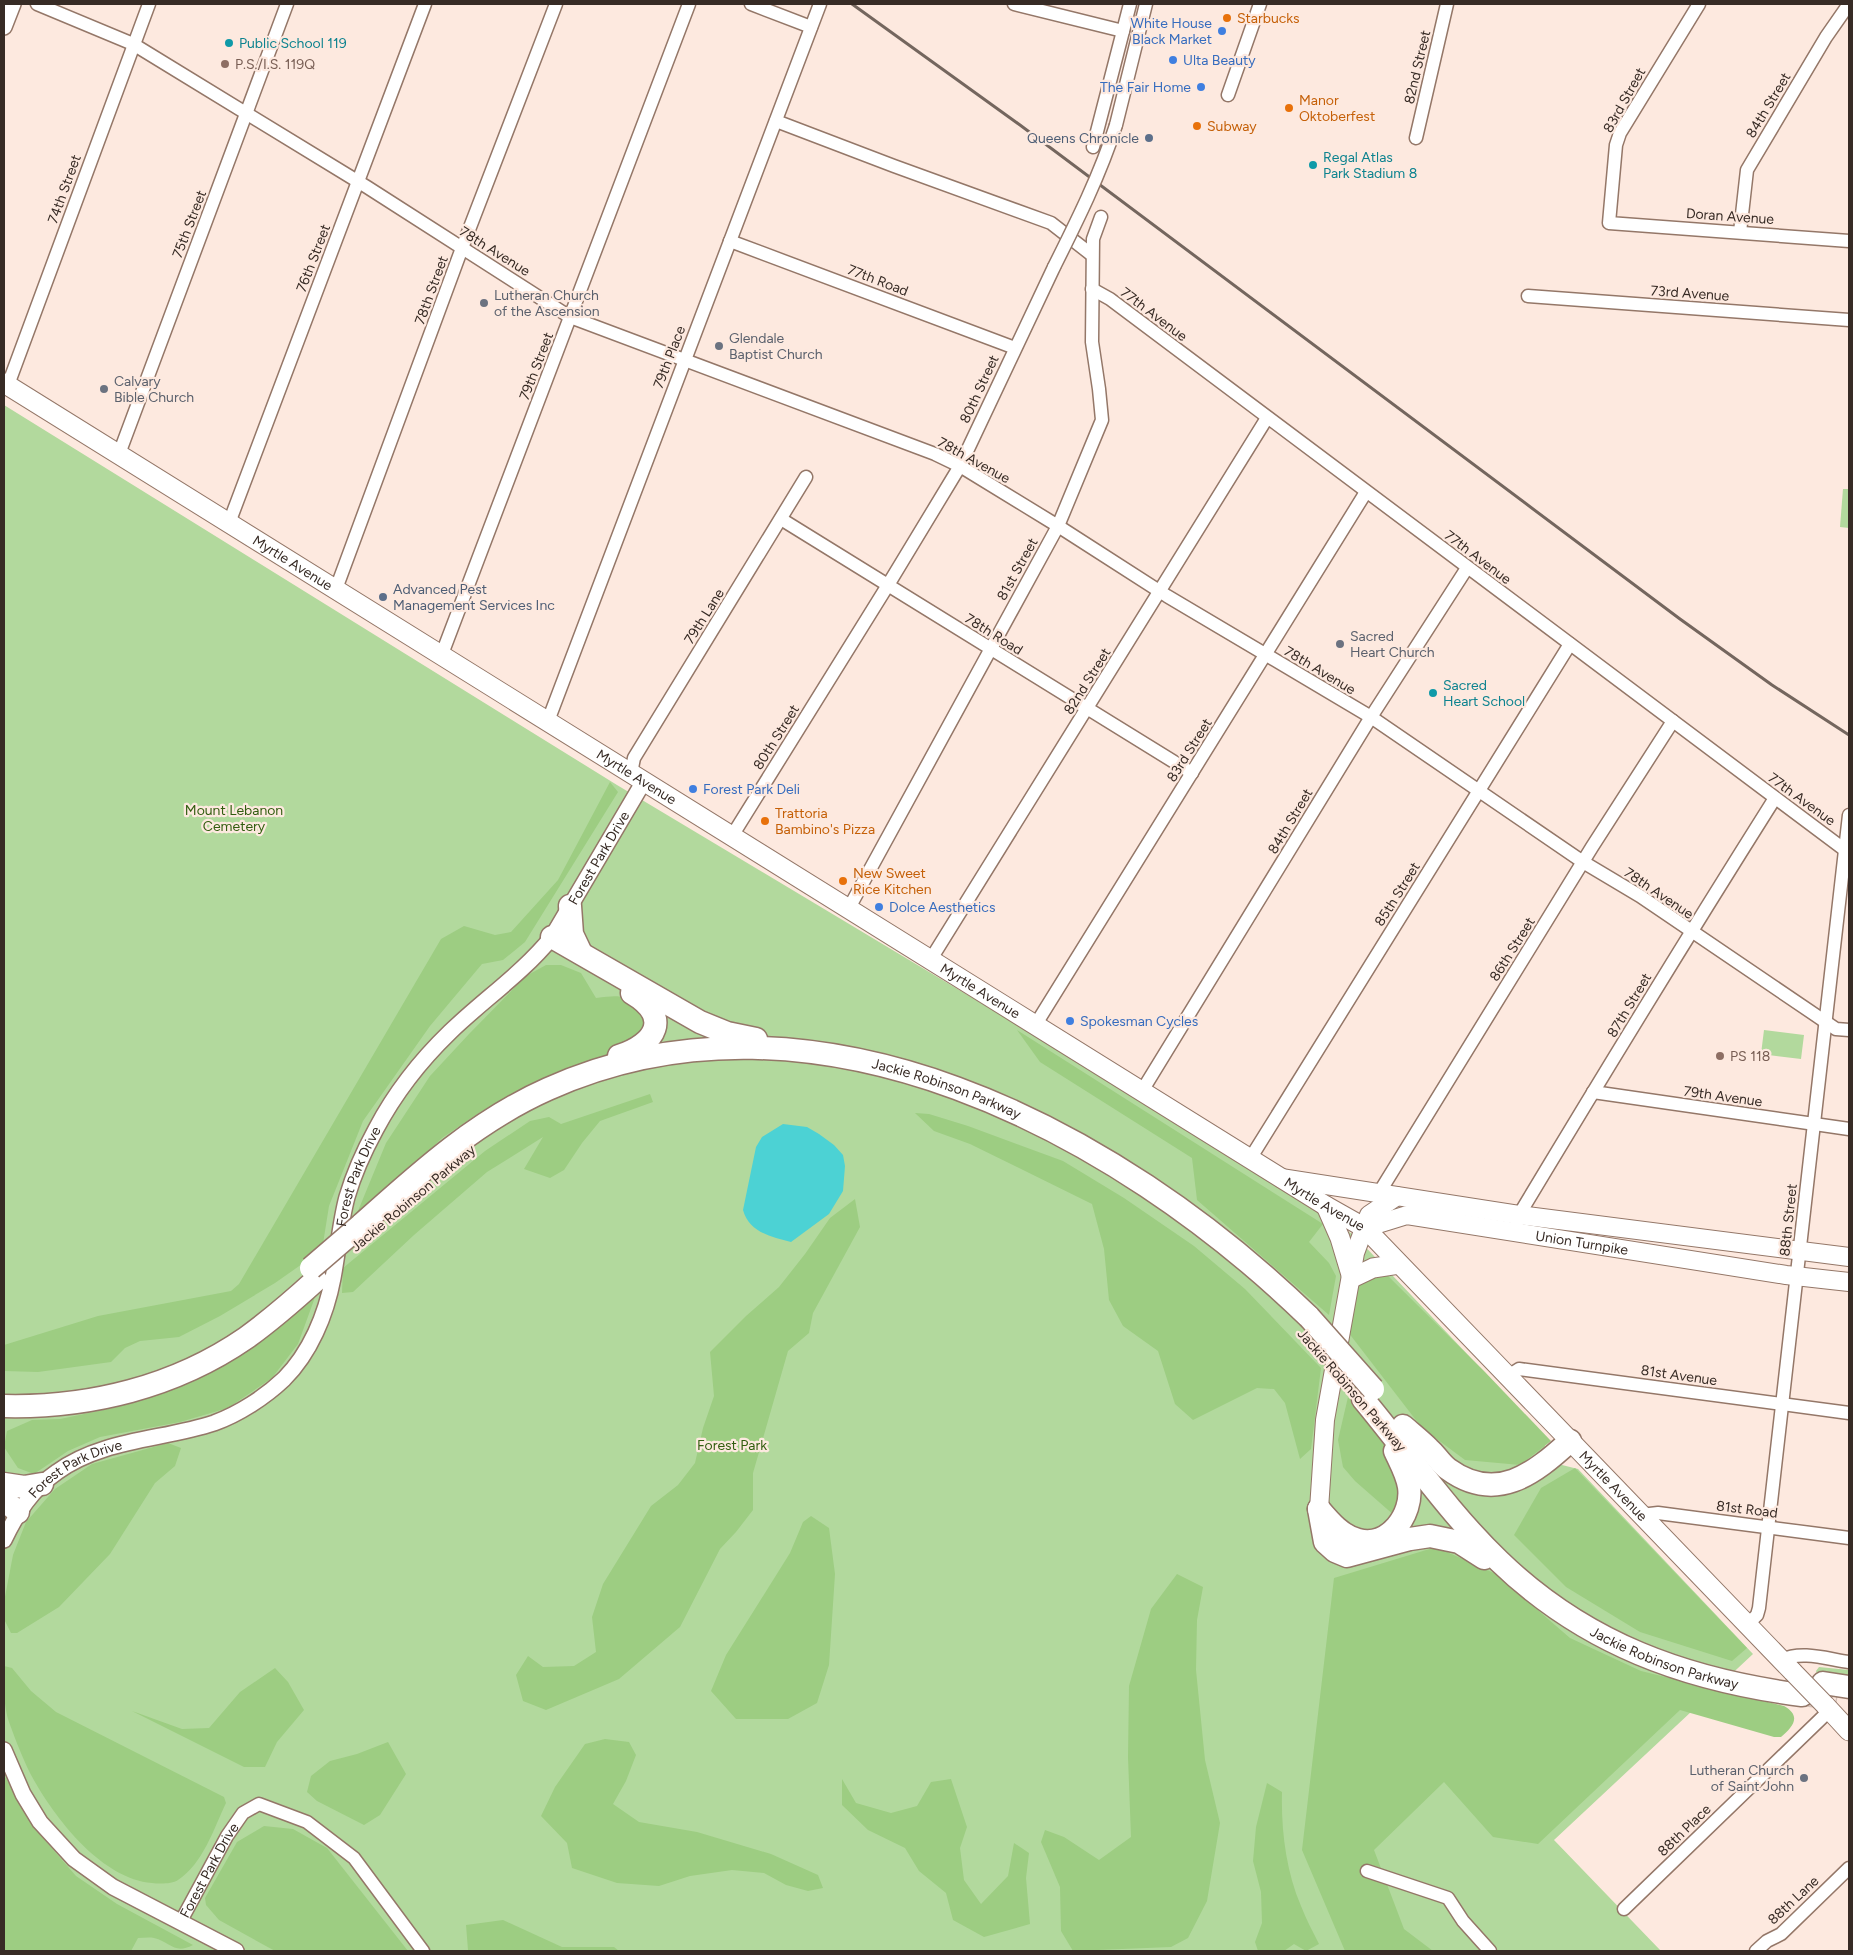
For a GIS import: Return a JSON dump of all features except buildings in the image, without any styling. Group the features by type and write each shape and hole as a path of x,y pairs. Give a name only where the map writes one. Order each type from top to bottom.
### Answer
{"highway":[{"path":"570,906 572,934 581,953"},
{"path":"549,941 581,953 708,1026 734,1035 803,1051"},
{"path":"548,1088 589,1065 638,1048 650,1037 655,1023 650,1008 642,1000 549,941"},
{"name":"Jackie Robinson Parkway","path":"361,1233 436,1159 460,1140 500,1114 548,1088 607,1068 678,1052 740,1048 803,1051 865,1062 904,1072 979,1097 1048,1128 1119,1168 1185,1212 1248,1261 1305,1323 1371,1401 1460,1520 1499,1561 1529,1588 1563,1612 1618,1645 1658,1662 1733,1684 1802,1695"},
{"name":"Jackie Robinson Parkway","path":"4,1406 75,1403 133,1390 170,1377 208,1360 246,1338 265,1323 314,1274 361,1233 465,1152 522,1117 565,1097 622,1078 666,1068 728,1061 788,1064 866,1077 940,1097 1008,1124 1045,1142 1136,1195 1196,1237 1254,1285 1305,1323"},
{"name":"Jackie Robinson Parkway","path":"4,1393 50,1392 92,1386 132,1376 170,1363 204,1347 241,1325 314,1274"},
{"path":"1319,1510 1340,1531 1352,1538 1364,1541 1384,1536 1396,1528 1407,1512 1409,1496 1406,1477 1371,1401"},
{"name":"Jackie Robinson Parkway","path":"1371,1401 1403,1426 1486,1529 1526,1567 1566,1597 1631,1635 1670,1652 1727,1668 1787,1670"},
{"path":"4,1420 40,1414 75,1403"},
{"path":"1403,1426 1448,1469 1464,1478 1483,1483 1502,1484 1527,1475 1570,1441"},
{"path":"4,1484 24,1487 42,1484"},
{"path":"4,1488 15,1506"},
{"path":"1319,1510 1325,1542 1334,1551 1347,1556 1420,1537 1448,1538 1467,1546 1529,1588"}],"main road":[{"name":"Myrtle Avenue","path":"6,384 1250,1159 1365,1228 1747,1625 1787,1670 1835,1698 1849,1731"},
{"name":"Union Turnpike","path":"1281,1178 1397,1196 1518,1223 1797,1275 1849,1282"},
{"path":"1319,1510 1325,1420 1355,1253 1368,1215 1397,1196"},
{"path":"1326,1206 1340,1238 1352,1278"},
{"name":"Union Turnpike","path":"1365,1228 1407,1215 1518,1223 1849,1257"},
{"path":"1352,1278 1373,1268 1399,1264"}],"street":[{"path":"4,27 12,4"},
{"name":"78th Avenue","path":"37,4 133,44 358,182 570,317 935,454 960,466 1160,592 1371,718 1478,792 1583,862 1640,896 1836,1029 1849,1030"},
{"name":"74th Street","path":"6,384 149,4"},
{"name":"75th Street","path":"119,454 287,4"},
{"name":"76th Street","path":"229,522 425,4"},
{"name":"78th Street","path":"336,589 462,248 556,4"},
{"name":"79th Street","path":"442,654 689,4"},
{"path":"751,4 811,26"},
{"name":"79th Place","path":"548,721 820,4"},
{"path":"1014,4 1123,31"},
{"path":"1093,147 1130,4"},
{"name":"80th Street","path":"732,836 960,466 1054,267 1092,192 1116,126 1146,4"},
{"path":"1228,95 1260,4"},
{"name":"82nd Street","path":"1416,138 1447,4"},
{"name":"83rd Street","path":"1609,223 1616,145 1620,133 1699,4"},
{"name":"84th Street","path":"1740,232 1747,170 1826,37 1849,4"},
{"path":"776,121 1051,223 1092,255"},
{"name":"81st Street","path":"849,908 1058,526 1102,420 1092,342 1092,255 1094,239 1101,217"},
{"name":"Doran Avenue","path":"1609,223 1849,241"},
{"name":"77th Road","path":"730,241 1015,348"},
{"name":"77th Avenue","path":"1092,289 1110,299 1845,850"},
{"name":"73rd Avenue","path":"1528,296 1849,320"},
{"name":"82nd Street","path":"931,959 1268,418"},
{"name":"79th Lane","path":"638,777 634,758 806,477"},
{"name":"83rd Street","path":"1036,1024 1366,492"},
{"name":"78th Road","path":"781,519 1192,774"},
{"name":"84th Street","path":"1142,1091 1371,718 1467,568"},
{"name":"85th Street","path":"1250,1159 1570,644"},
{"name":"86th Street","path":"1379,1193 1583,862 1673,722"},
{"name":"Forest Park Drive","path":"4,1540 15,1506 58,1471 87,1454 214,1423 241,1410 266,1394 285,1378 301,1359 318,1328 332,1281 347,1198 360,1161 377,1127 397,1093 423,1059 549,941 570,906 638,777"},
{"name":"87th Street","path":"1518,1223 1593,1092 1775,798"},
{"name":"88th Street","path":"1747,1625 1757,1615 1759,1608 1826,1022 1844,907 1845,850 1849,815"},
{"name":"79th Avenue","path":"1593,1092 1849,1129"},
{"name":"81st Avenue","path":"1508,1376 1519,1369 1849,1413"},
{"name":"81st Road","path":"1641,1515 1658,1513 1849,1538"},
{"path":"1787,1670 1800,1655 1849,1662"},
{"name":"88th Place","path":"1624,1909 1835,1698"},
{"name":"Forest Park Drive","path":"4,1750 23,1794 40,1822 74,1859 113,1887 182,1921 227,1836 243,1813 259,1804 307,1822 354,1858 423,1951"},
{"name":"88th Lane","path":"1756,1951 1767,1941 1781,1934 1849,1868"},
{"path":"1368,1871 1448,1898 1463,1920 1490,1951"},
{"path":"182,1921 236,1951"}],"green space":[{"name":"Forest Park","path":"4,405 617,785 1248,1163 1355,1236 1544,1435 1545,1448 1562,1465 1578,1469 1753,1654 1554,1840 1661,1951 4,1951"},
{"path":"1843,489 1849,489 1849,528 1840,527"},
{"path":"610,782 618,792 525,942 503,960 482,964 430,1026 363,1121 329,1206 322,1250 275,1283 220,1316 179,1337 140,1341 125,1348 111,1362 38,1372 4,1371 4,1345 98,1316 231,1291 239,1284 441,939 464,926 495,935 511,932 558,880"},
{"path":"546,965 561,965 581,973 596,998 620,996 630,1000 647,1017 642,1034 627,1047 552,1076 480,1112 442,1138 353,1223 386,1143 430,1076 526,976"},
{"path":"1017,1030 1323,1224 1309,1242 1329,1263 1336,1276 1329,1315 1197,1200 1192,1158 1040,1062"},
{"path":"1764,1030 1804,1035 1801,1059 1761,1054"},
{"path":"650,1094 653,1102 600,1121 564,1170 550,1178 524,1169 543,1137 487,1172 414,1235 353,1292 342,1293 343,1268 485,1151 530,1121 549,1117 561,1124"},
{"path":"915,1113 929,1114 968,1126 1063,1161 1124,1198 1194,1246 1245,1289 1321,1368 1311,1449 1300,1459 1285,1403 1274,1389 1257,1388 1193,1420 1175,1404 1158,1351 1123,1326 1109,1300 1104,1249 1092,1204 970,1144 934,1131"},
{"path":"855,1199 860,1227 813,1313 809,1333 788,1351 753,1473 753,1510 720,1549 680,1627 619,1679 546,1710 523,1701 516,1675 528,1656 543,1667 574,1666 596,1652 592,1617 603,1584 651,1506 678,1485 695,1463 703,1428 714,1396 710,1352 746,1316 779,1287 830,1218"},
{"path":"1383,1271 1484,1371 1551,1441 1520,1465 1465,1460 1422,1428 1348,1332 1356,1291 1361,1281"},
{"path":"316,1291 298,1344 272,1378 228,1408 180,1422 100,1437 68,1451 34,1474 18,1468 4,1447 7,1431 32,1420 60,1419 118,1407 190,1383 249,1348"},
{"path":"1348,1397 1391,1453 1403,1482 1395,1516 1355,1481 1343,1467 1338,1440"},
{"path":"168,1443 181,1448 175,1466 155,1483 110,1554 59,1607 17,1633 11,1633 4,1619 4,1602 13,1555 26,1522 55,1489 92,1464"},
{"path":"1575,1468 1747,1648 1732,1661 1640,1632 1566,1587 1514,1535 1541,1488"},
{"path":"811,1516 829,1528 835,1574 829,1665 817,1703 788,1719 736,1719 711,1691 726,1655 790,1553 803,1522"},
{"path":"1436,1547 1496,1574 1570,1638 1641,1671 1784,1706 1793,1714 1794,1722 1781,1737 1774,1737 1680,1710 1538,1844 1493,1837 1444,1782 1374,1850 1404,1929 1433,1951 1345,1951 1302,1850 1334,1578"},
{"path":"1177,1574 1203,1587 1197,1620 1196,1670 1205,1760 1220,1823 1207,1901 1188,1938 1171,1947 1073,1951 1061,1931 1060,1887 1041,1842 1045,1830 1064,1837 1099,1860 1131,1837 1128,1757 1129,1686 1151,1609"},
{"path":"4,1666 12,1668 31,1691 56,1712 224,1797 226,1803 207,1845 187,1873 178,1880 166,1883 152,1883 134,1879 116,1871 100,1860 69,1830 35,1782 18,1745 6,1708"},
{"path":"1819,1667 1849,1670 1849,1679 1817,1674 1816,1671"},
{"path":"275,1668 288,1682 304,1710 277,1742 265,1767 244,1767 132,1711 182,1729 209,1728 240,1692"},
{"path":"605,1739 629,1742 636,1755 626,1781 613,1804 639,1822 697,1832 771,1854 818,1875 823,1888 808,1891 786,1885 764,1873 732,1870 690,1876 659,1886 617,1883 572,1868 567,1843 541,1816 555,1787 585,1744"},
{"path":"388,1742 406,1774 380,1815 364,1825 317,1801 307,1792 311,1776 330,1761 357,1754"},
{"path":"4,1775 35,1829 76,1876 117,1904 193,1945 181,1949 154,1938 138,1938 131,1951 4,1951"},
{"path":"842,1779 856,1803 891,1813 917,1806 931,1782 951,1779 967,1827 960,1848 964,1880 981,1904 1008,1876 1014,1843 1029,1853 1026,1878 1030,1924 984,1937 953,1920 946,1893 919,1871 905,1848 868,1830 842,1805"},
{"path":"1267,1783 1282,1792 1282,1821 1288,1865 1303,1911 1319,1944 1306,1951 1294,1944 1284,1951 1258,1951 1255,1942 1262,1923 1261,1892 1253,1861 1256,1827"},
{"path":"264,1826 293,1829 327,1848 408,1951 275,1951 219,1920 206,1905 205,1898 237,1842"},
{"path":"503,1920 562,1947 614,1947 619,1951 468,1950 466,1925"}],"water":[{"path":"783,1124 807,1127 819,1134 834,1145 843,1155 845,1166 843,1191 829,1214 791,1242 762,1232 750,1224 743,1210 756,1147 762,1137"}],"tunnel":[{"path":"1803,1695 1837,1700"}],"railway":[{"path":"852,4 1020,125 1680,619 1772,685 1849,735"}],"place":[{"name":"Starbucks","path":"1227,18"},
{"name":"White House Black Market","path":"1222,31"},
{"name":"Public School 119","path":"229,43"},
{"name":"Ulta Beauty","path":"1173,60"},
{"name":"P.S./I.S. 119Q","path":"225,64"},
{"name":"The Fair Home","path":"1201,87"},
{"name":"Manor Oktoberfest","path":"1289,108"},
{"name":"Subway","path":"1197,126"},
{"name":"Queens Chronicle","path":"1149,138"},
{"name":"Regal Atlas Park Stadium 8","path":"1313,165"},
{"name":"Lutheran Church of the Ascension","path":"484,303"},
{"name":"Glendale Baptist Church","path":"719,346"},
{"name":"Calvary Bible Church","path":"104,389"},
{"name":"Advanced Pest Management Services Inc","path":"383,597"},
{"name":"Sacred Heart Church","path":"1340,644"},
{"name":"Sacred Heart School","path":"1433,693"},
{"name":"Forest Park Deli","path":"693,789"},
{"name":"Trattoria Bambino's Pizza","path":"765,821"},
{"name":"New Sweet Rice Kitchen","path":"843,881"},
{"name":"Dolce Aesthetics","path":"879,907"},
{"name":"Spokesman Cycles","path":"1070,1021"},
{"name":"PS 118","path":"1720,1056"},
{"name":"Lutheran Church of Saint John","path":"1804,1778"}],"park label":[{"name":"Mount Lebanon Cemetery","path":"234,818"}]}
